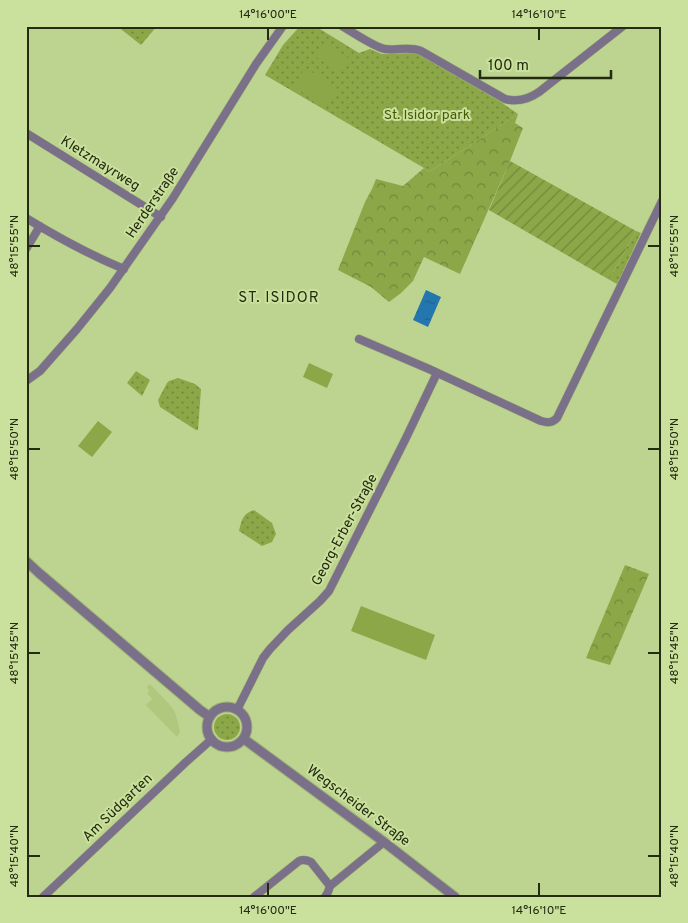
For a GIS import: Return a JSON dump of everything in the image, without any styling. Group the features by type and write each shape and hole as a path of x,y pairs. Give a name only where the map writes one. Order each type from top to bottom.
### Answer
{"street":[{"name":"Herderstraße","path":"26,381 40,371 78,329 110,288 161,217 256,64 283,26"},
{"path":"342,26 381,48 393,50 408,48 421,51 505,100 514,100 530,97 539,92 623,26"},
{"name":"Kletzmayrweg","path":"26,133 161,217"},
{"path":"359,339 542,422 554,421 662,201"},
{"path":"26,218 103,260 124,268"},
{"path":"26,249 40,226"},
{"name":"Georg-Erber-Straße","path":"237,710 263,658 288,630 329,591 437,373"},
{"path":"26,561 210,717"},
{"path":"224,707 237,710 242,713 247,721 247,731 244,739 236,745 225,747 219,745 212,739 208,730 210,717 218,709 224,707"},
{"name":"Am Südgarten","path":"43,897 212,739"},
{"name":"Wegscheider Straße","path":"244,739 455,897"},
{"path":"325,897 330,886 384,842"},
{"path":"254,897 302,860 311,862 330,886"}],"shaded area":[{"path":"150,684 174,710 180,732 177,737 146,705 152,699 147,693 149,692 147,687"}],"green space":[{"path":"117,26 157,26 141,45"},
{"name":"St. Isidor park","path":"300,26 315,26 359,53 370,49 382,54 418,54 498,100 518,114 429,172 265,75 283,45"},
{"path":"325,44 349,58 340,73 316,57"},
{"path":"305,68 337,87 326,106 293,87"},
{"path":"518,114 515,123 523,128 460,274 424,257 413,281 389,302 371,287 338,270 376,179 403,186 424,168 429,172"},
{"path":"510,161 636,231 610,278 608,279 489,210"},
{"path":"636,231 641,233 617,284 608,279"},
{"path":"309,363 333,374 327,388 303,377"},
{"path":"136,371 150,380 142,396 127,383"},
{"path":"178,378 195,384 201,389 198,430 160,407 158,400 167,383"},
{"path":"98,421 112,432 92,457 78,446"},
{"path":"254,510 272,523 276,534 272,542 262,546 239,531 245,516"},
{"path":"625,565 649,574 610,665 586,658"},
{"path":"361,606 435,635 426,660 351,631"},
{"path":"227,714 236,718 240,727 236,736 227,740 218,736 214,727 218,718"}],"water":[{"path":"426,290 441,297 428,327 413,320"}],"district":[{"name":"ST. ISIDOR","path":"279,298"}]}
